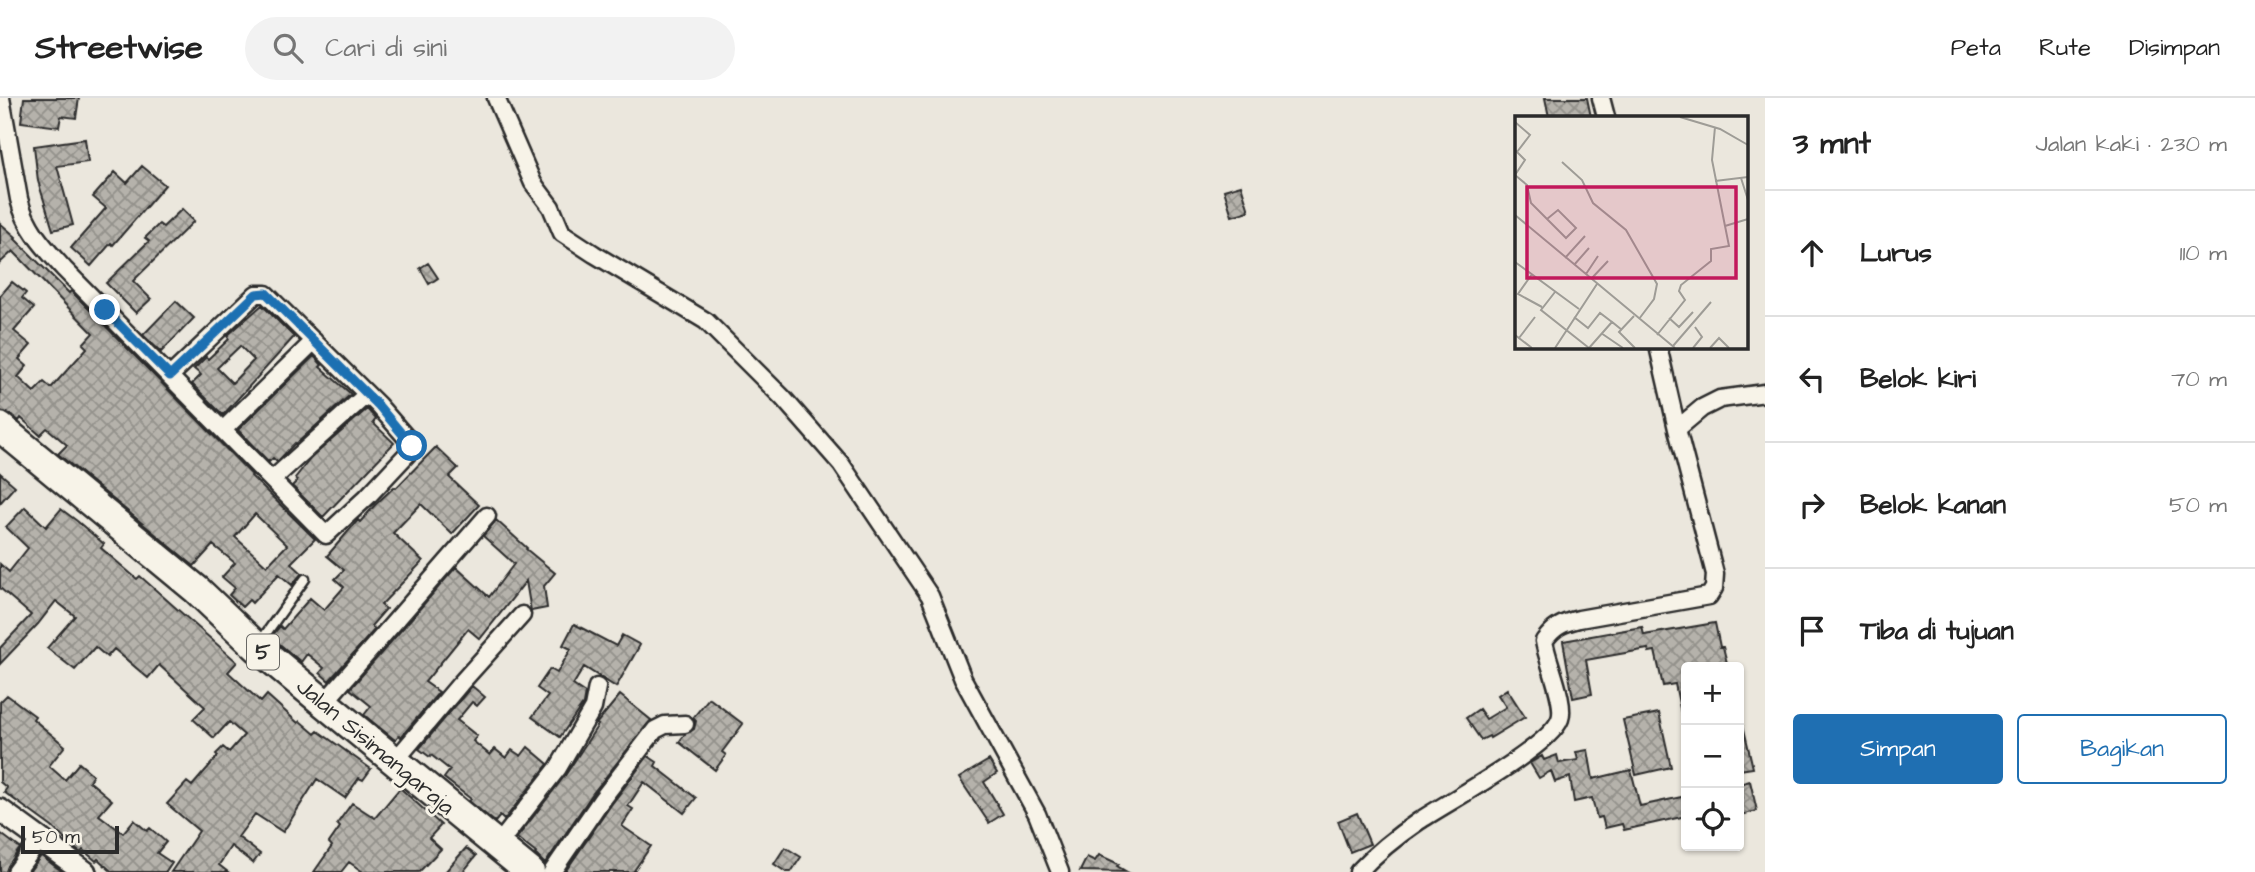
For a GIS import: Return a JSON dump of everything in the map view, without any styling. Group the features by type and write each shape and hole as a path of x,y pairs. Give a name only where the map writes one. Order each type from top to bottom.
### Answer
{"highway":[{"name":"Jalan Sisimangaraja","path":"0,426 32,462 255,650 404,784 512,872"},
{"name":"Jalan Sisimangaraja","path":"0,444 32,462"},
{"name":"Jalan Sisimangaraja","path":"255,650 530,872"}],"street":[{"path":"1,98 22,212 33,233 64,270 326,535 411,450 411,443 266,293 256,294 170,376"},
{"path":"496,98 533,183 551,207 562,233 706,321 783,398 841,464 930,596 962,679 1037,814 1060,872"},
{"path":"1601,98 1606,116"},
{"path":"223,430 314,341"},
{"path":"1358,872 1376,853 1417,822 1524,755 1555,730 1561,718 1562,705 1544,642 1553,628 1579,619 1709,596 1714,587 1715,574 1658,348"},
{"path":"1677,429 1702,408 1720,399 1765,393"},
{"path":"273,480 366,395"},
{"path":"324,704 487,516"},
{"path":"394,762 522,615"},
{"path":"496,846 558,768 593,708 597,687"},
{"path":"552,872 602,799 655,730 665,725 685,724"},
{"path":"0,810 85,872"},
{"path":"16,872 40,839"}],"lane":[{"path":"255,650 305,579"}],"building":[{"path":"24,98 79,98 76,118 61,116 59,127 21,122"},
{"path":"1545,98 1587,98 1591,116 1549,116"},
{"path":"85,139 88,162 57,166 73,225 53,230 38,181 34,146"},
{"path":"142,166 165,185 91,266 71,248 106,208 93,197 115,172 127,183"},
{"path":"1241,185 1249,211 1232,216 1224,190"},
{"path":"182,209 194,221 133,281 151,299 136,313 106,283 149,241 145,238 159,224 163,227"},
{"path":"0,223 69,293 71,291 315,539 291,563 302,573 292,585 279,574 252,603 249,600 242,607 229,595 235,588 222,577 235,563 213,545 194,566 58,454 67,445 47,428 40,435 21,418 19,421 0,411 0,296 12,282 26,293 22,298 34,308 14,331 31,345 19,359 27,366 18,377 34,392 44,382 51,388 87,348 83,344 93,333 13,251 0,263","holes":["255,514 287,545 267,566 235,537"]},
{"path":"428,263 438,278 429,284 420,268"},
{"path":"176,301 194,318 161,352 143,335"},
{"path":"262,305 294,337 223,415 192,384 201,375 194,369 229,339 227,336","holes":["240,346 254,360 232,383 217,368"]},
{"path":"314,356 322,365 320,367 351,394 277,462 273,458 269,462 238,430"},
{"path":"367,409 376,419 373,423 394,443 323,517 292,486 297,481 295,478 311,458"},
{"path":"436,447 458,468 449,477 479,505 452,534 421,504 393,533 423,561 381,605 386,609 371,626 375,629 329,681 320,673 324,668 307,654 301,662 271,637 280,626 283,629 310,598 324,610 344,587 335,579 344,570 327,556 358,520 360,522"},
{"path":"0,473 15,486 0,503"},
{"path":"25,507 46,527 61,509 77,521 104,544 101,548 137,579 140,576 237,662 228,672 261,702 267,695 298,723 300,721 315,734 318,731 371,769 363,780 359,778 345,798 317,779 283,832 255,814 238,837 260,854 253,863 231,846 219,865 228,872 171,872 199,831 167,804 187,782 192,786 223,747 229,752 244,735 229,722 214,738 193,719 205,707 159,665 148,678 114,649 107,657 95,647 75,670 47,648 75,616 56,601 0,664 0,648 31,615 0,588 0,564 9,572 28,548 6,527"},
{"path":"496,520 555,573 544,586 547,608 531,611 526,581 480,639 468,629 425,682 439,692 401,737 399,735 395,740 364,715 371,706 350,689 456,567 489,597 514,564 483,536"},
{"path":"1715,623 1720,647 1723,647 1727,662 1681,662 1681,713 1675,684 1663,686 1655,651 1649,652 1648,649 1586,660 1592,694 1573,698 1563,641 1642,627 1644,635"},
{"path":"574,624 616,646 622,635 640,645 616,687 584,667 573,685 585,693 583,704 560,737 532,717 548,696 537,688 550,669 557,673 571,649 563,645"},
{"path":"472,686 485,697 477,706 472,702 457,720 477,736 473,741 490,755 495,749 506,758 512,750 521,756 528,747 548,764 504,820 500,816 495,822 444,778 450,770 419,749"},
{"path":"1507,689 1525,717 1490,738 1489,736 1481,740 1466,718 1479,709 1486,719 1506,707 1498,695"},
{"path":"7,695 35,716 33,719 65,746 49,766 65,780 79,763 93,775 89,781 112,800 99,815 123,833 134,820 147,831 150,828 166,842 157,853 172,863 166,872 112,872 98,859 96,861 83,850 81,853 52,827 4,792 7,788 0,782 0,702"},
{"path":"620,695 651,720 593,793 545,864 517,838 566,774 598,725 596,724"},
{"path":"709,698 743,724 722,752 726,755 715,770 679,742 685,734 694,729 696,721 693,718"},
{"path":"1659,713 1671,767 1636,775 1623,720"},
{"path":"1744,729 1753,768 1744,769"},
{"path":"1588,750 1593,779 1631,770 1640,806 1681,797 1681,817 1624,830 1622,824 1605,828 1602,817 1597,818 1592,798 1574,802 1570,777 1555,782 1551,771 1539,778 1530,763 1542,756 1544,760 1557,755 1559,763 1578,760 1576,752"},
{"path":"648,756 657,762 655,766 696,798 684,813 644,782 628,806 633,809 622,826 651,846 633,872 565,872 611,805"},
{"path":"989,760 997,773 984,782 1003,814 989,823 959,778"},
{"path":"1750,781 1757,811 1744,814 1744,788 1744,783"},
{"path":"400,788 441,825 429,838 441,849 419,872 363,872 349,862 341,872 314,872 332,846 329,843 340,827 337,824 352,803 375,818"},
{"path":"1357,813 1370,844 1350,852 1338,821"},
{"path":"0,833 20,848 6,872 0,872"},
{"path":"785,847 801,857 791,872 786,872 774,864"},
{"path":"466,848 476,856 463,872 445,872"},
{"path":"1099,855 1119,864 1117,866 1127,872 1080,871 1087,857 1095,861"},
{"path":"41,856 63,872 29,872"}],"route":[{"path":"105,310 170,376 256,294 266,293 378,405 412,446"}]}
